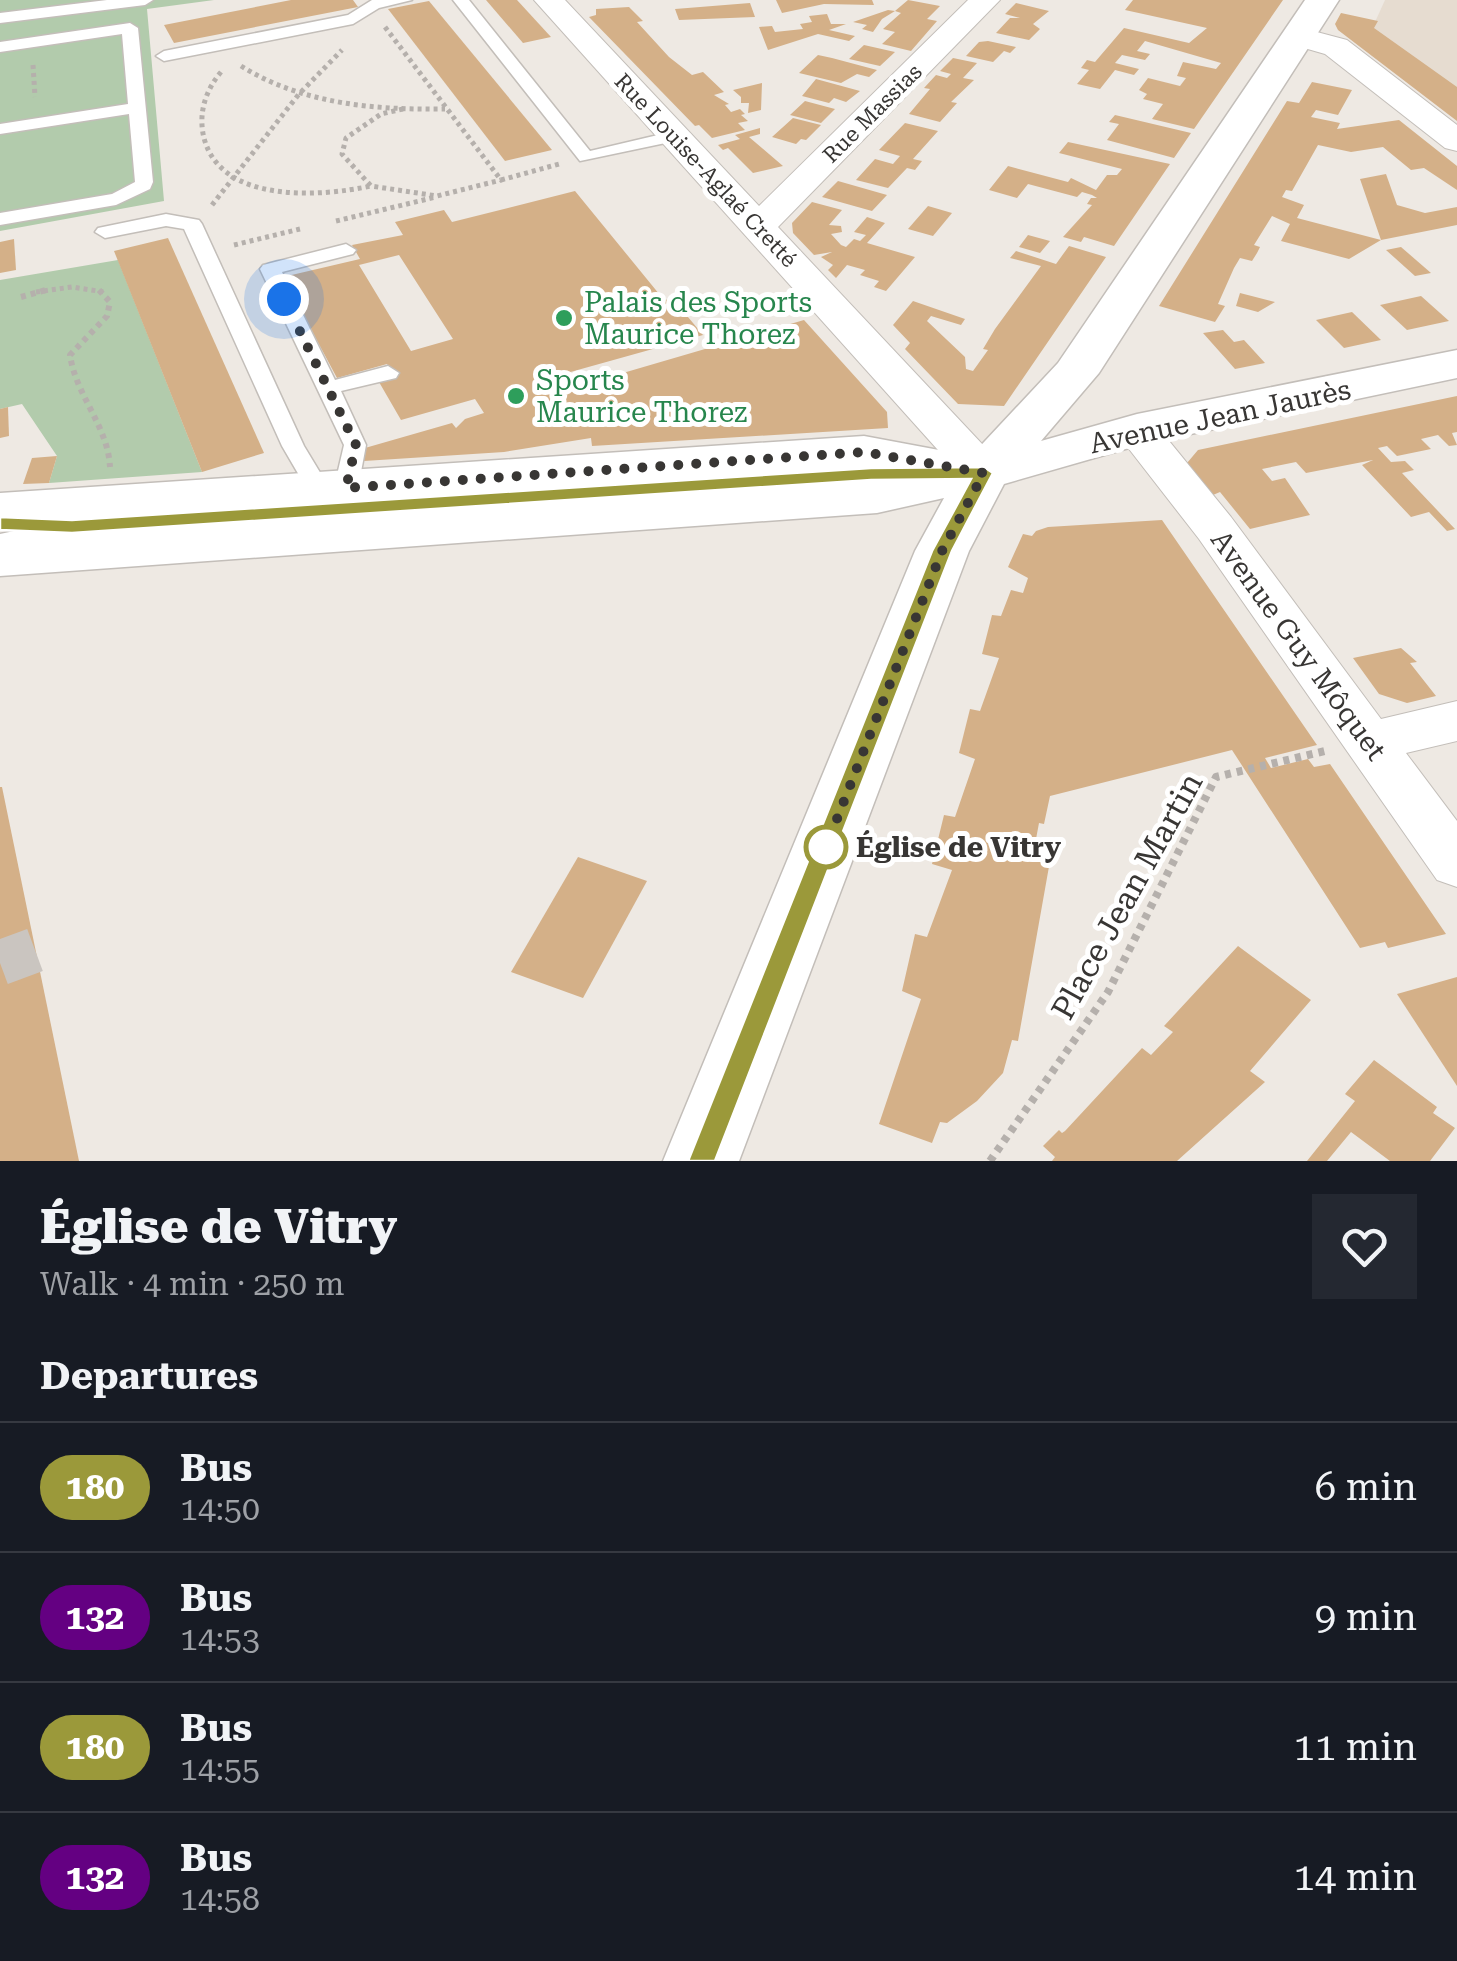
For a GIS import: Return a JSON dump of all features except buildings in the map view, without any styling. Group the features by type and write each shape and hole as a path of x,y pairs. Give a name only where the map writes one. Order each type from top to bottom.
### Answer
{"main road":[{"path":"702,1161 942,551 984,473 1075,373 1322,0"},
{"name":"Avenue Jean Jaurès","path":"0,557 877,496 984,473 1137,430 1457,364"},
{"path":"0,510 864,452 984,473"}],"street":[{"name":"Rue Massias","path":"759,226 985,0"},
{"name":"Rue Louise-Aglaé Cretté","path":"559,1 675,136 984,473"},
{"path":"1298,36 1336,47 1457,141"},
{"name":"Avenue Guy Môquet","path":"1137,430 1215,528 1457,864"},
{"path":"72,527 871,474 984,473"},
{"path":"1367,742 1457,721"}],"lane":[{"path":"0,18 145,0"},
{"path":"164,56 354,19 381,4 404,0"},
{"path":"461,0 586,157 675,136"},
{"path":"0,46 130,28 140,107 142,189 116,199 0,220"},
{"path":"0,129 140,107"},
{"path":"105,232 166,220 192,224 293,446 332,489 356,445 270,269 346,250"},
{"path":"328,388 388,373"},
{"path":"0,524 72,527"},
{"path":"0,542 72,527"}],"path":[{"path":"381,4 390,17 380,20 501,180"},
{"path":"192,224 299,94 355,36 354,19"},
{"path":"239,41 201,104 202,136 211,159 234,176 290,194 321,195 371,186 437,196 586,157"},
{"path":"231,60 259,80 299,94 404,109 446,108"},
{"path":"371,186 342,154 346,138 381,114 404,109"},
{"path":"21,297 48,288 87,286 103,291 110,302 108,316 70,355 71,378 111,450 109,477"},
{"name":"Place Jean Martin","path":"990,1161 1108,992 1216,777 1367,742"}],"shaded area":[{"path":"1385,0 1457,0 1457,111 1366,42"}],"green space":[{"path":"0,0 214,0 147,9 164,201 0,231"},
{"path":"118,260 202,472 49,483 57,456 22,404 0,409 0,280"}],"tunnel":[{"path":"0,963 35,950"}],"bus line":[{"name":"180","path":"0,524 27,522 72,527 871,474 984,473 942,551 702,1161"}],"place":[{"name":"Palais des Sports Maurice Thorez","path":"564,318"},
{"name":"Sports Maurice Thorez","path":"516,396"},
{"name":"Église de Vitry","path":"826,847"}],"route":[{"path":"284,299 356,445 346,488 864,452 984,473 942,551 826,847"}]}
